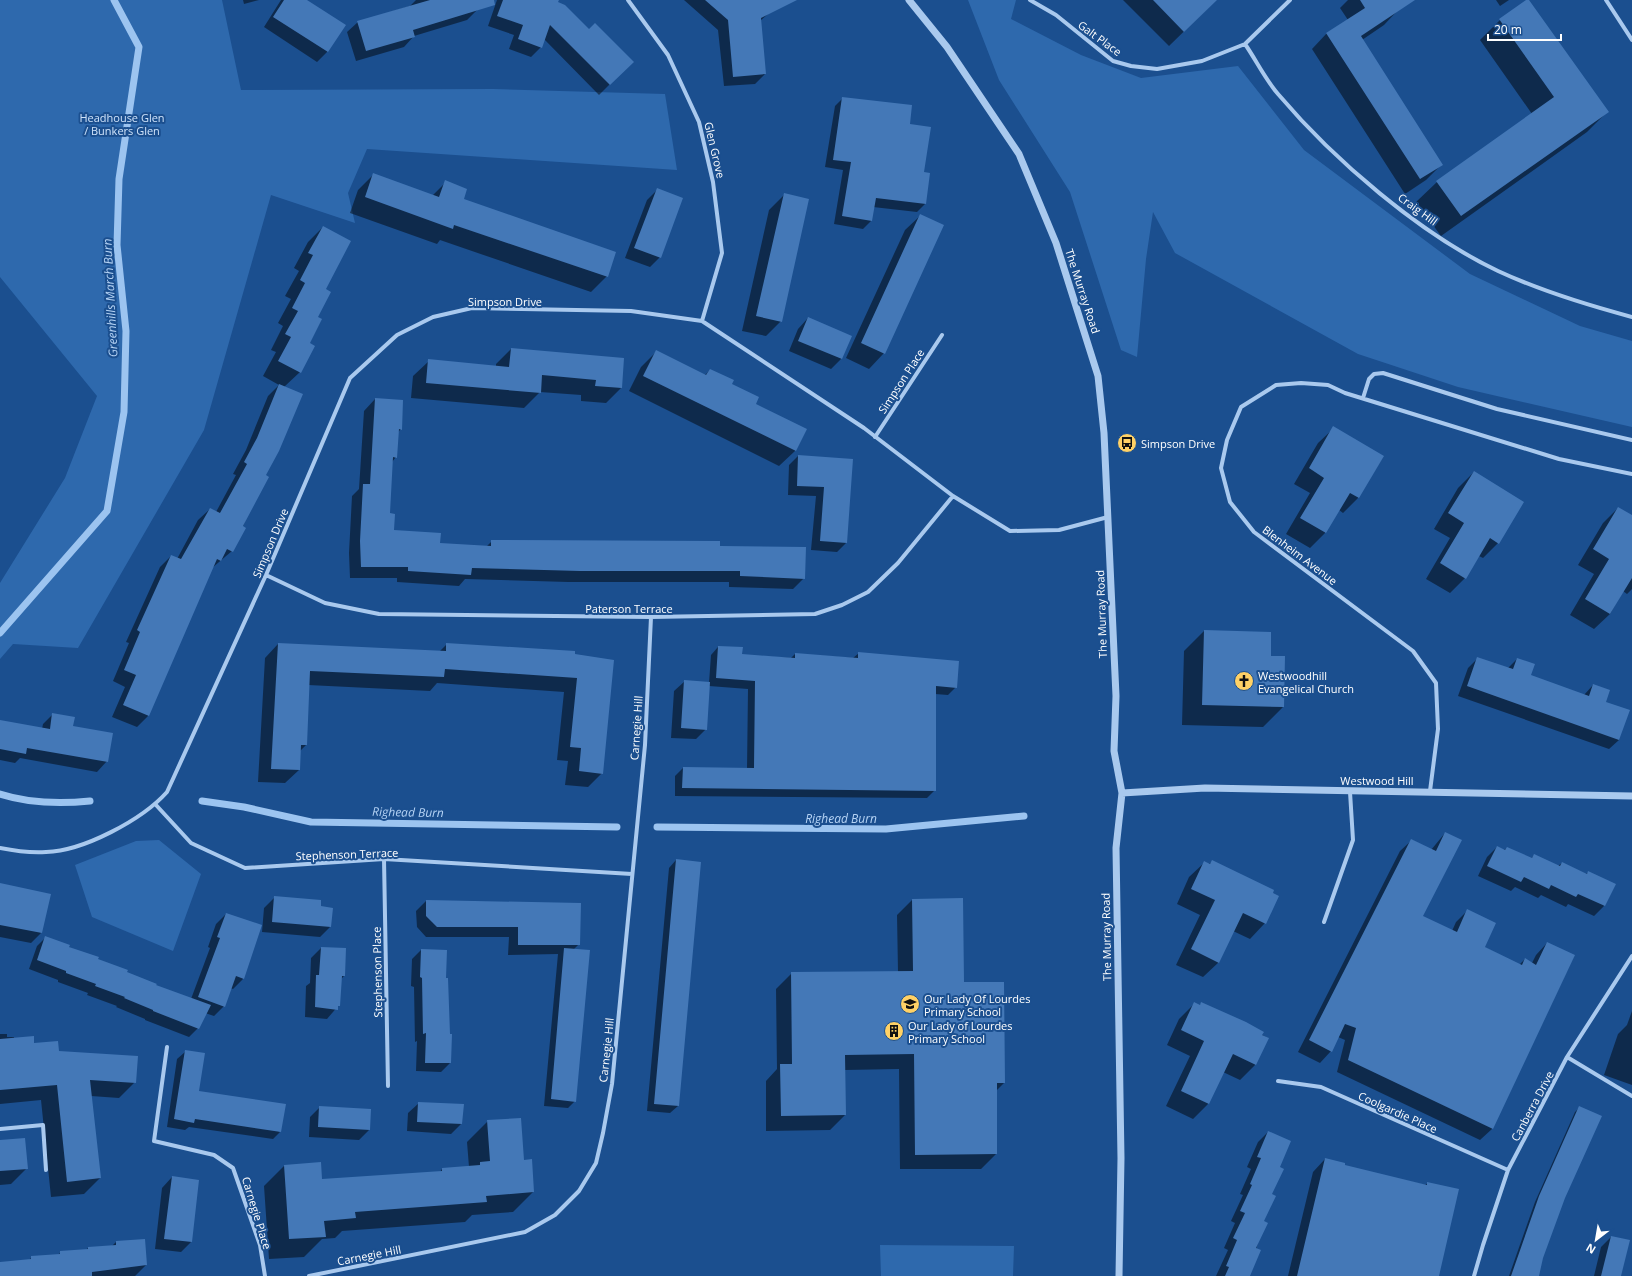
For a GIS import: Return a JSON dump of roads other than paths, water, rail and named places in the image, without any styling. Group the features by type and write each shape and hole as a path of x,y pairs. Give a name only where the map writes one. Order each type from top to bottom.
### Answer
{"street":[{"name":"Glen Grove","path":"628,0 668,55 701,129 713,182 722,253 702,321"},
{"name":"The Murray Road","path":"909,0 947,47 1019,154 1056,243 1098,376 1104,433 1116,696 1114,751 1122,793 1116,848 1121,1158 1119,1276"},
{"name":"Galt Place","path":"1030,0 1056,15 1113,61 1132,66 1157,69 1202,62 1245,44 1290,0"},
{"path":"1606,0 1632,40"},
{"name":"Craig Hill","path":"1245,44 1277,93 1315,134 1366,181 1457,249 1498,271 1540,288 1584,304 1632,317"},
{"name":"Simpson Drive","path":"0,848 15,851 46,852 64,849 113,832 156,805 167,792 266,575 350,378 397,335 434,317 472,308 631,311 702,321 875,437 953,496 1010,530 1059,530 1108,517"},
{"name":"Simpson Place","path":"875,437 942,335"},
{"path":"1363,398 1369,379 1374,374 1383,374 1497,409 1632,440"},
{"name":"Blenheim Avenue","path":"1430,791 1438,729 1436,683 1413,651 1254,532 1230,502 1221,468 1227,440 1241,407 1276,385 1301,383 1328,385 1363,398 1559,459 1632,474"},
{"name":"Paterson Terrace","path":"266,575 325,603 379,614 651,617 815,614 842,605 868,592 898,563 953,496"},
{"name":"Carnegie Hill","path":"309,1276 525,1232 555,1215 579,1191 596,1163 612,1084 645,745 651,617"},
{"name":"Westwood Hill","path":"1122,793 1206,788 1350,792 1430,791 1632,796"},
{"path":"1324,922 1353,840 1350,792"},
{"name":"Stephenson Terrace","path":"156,805 191,843 245,868 384,859 632,874"},
{"name":"Stephenson Place","path":"384,859 388,1086"},
{"name":"Canberra Drive","path":"1474,1276 1482,1245 1508,1170 1567,1058 1632,956"},
{"name":"Carnegie Place","path":"167,1047 154,1141 214,1155 233,1168 260,1245 265,1276"},
{"path":"1567,1058 1632,1096"},
{"name":"Coolgardie Place","path":"1278,1081 1321,1087 1508,1170"},
{"path":"0,1129 43,1125 46,1170"}],"waterway":[{"name":"Greenhills March Burn","path":"0,633 107,511 124,412 126,331 117,245 119,179 139,47 114,0"},
{"name":"Righead Burn","path":"0,794 44,802 90,801"},
{"name":"Righead Burn","path":"202,801 244,807 311,822 617,827"},
{"name":"Righead Burn","path":"657,827 886,829 1024,816"}],"place":[{"name":"Simpson Drive","path":"1127,443"},
{"name":"Westwoodhill Evangelical Church","path":"1244,681"},
{"name":"Our Lady Of Lourdes Primary School","path":"910,1004"},
{"name":"Our Lady of Lourdes Primary School","path":"894,1031"}],"park label":[{"name":"Headhouse Glen / Bunkers Glen","path":"122,123"}]}
